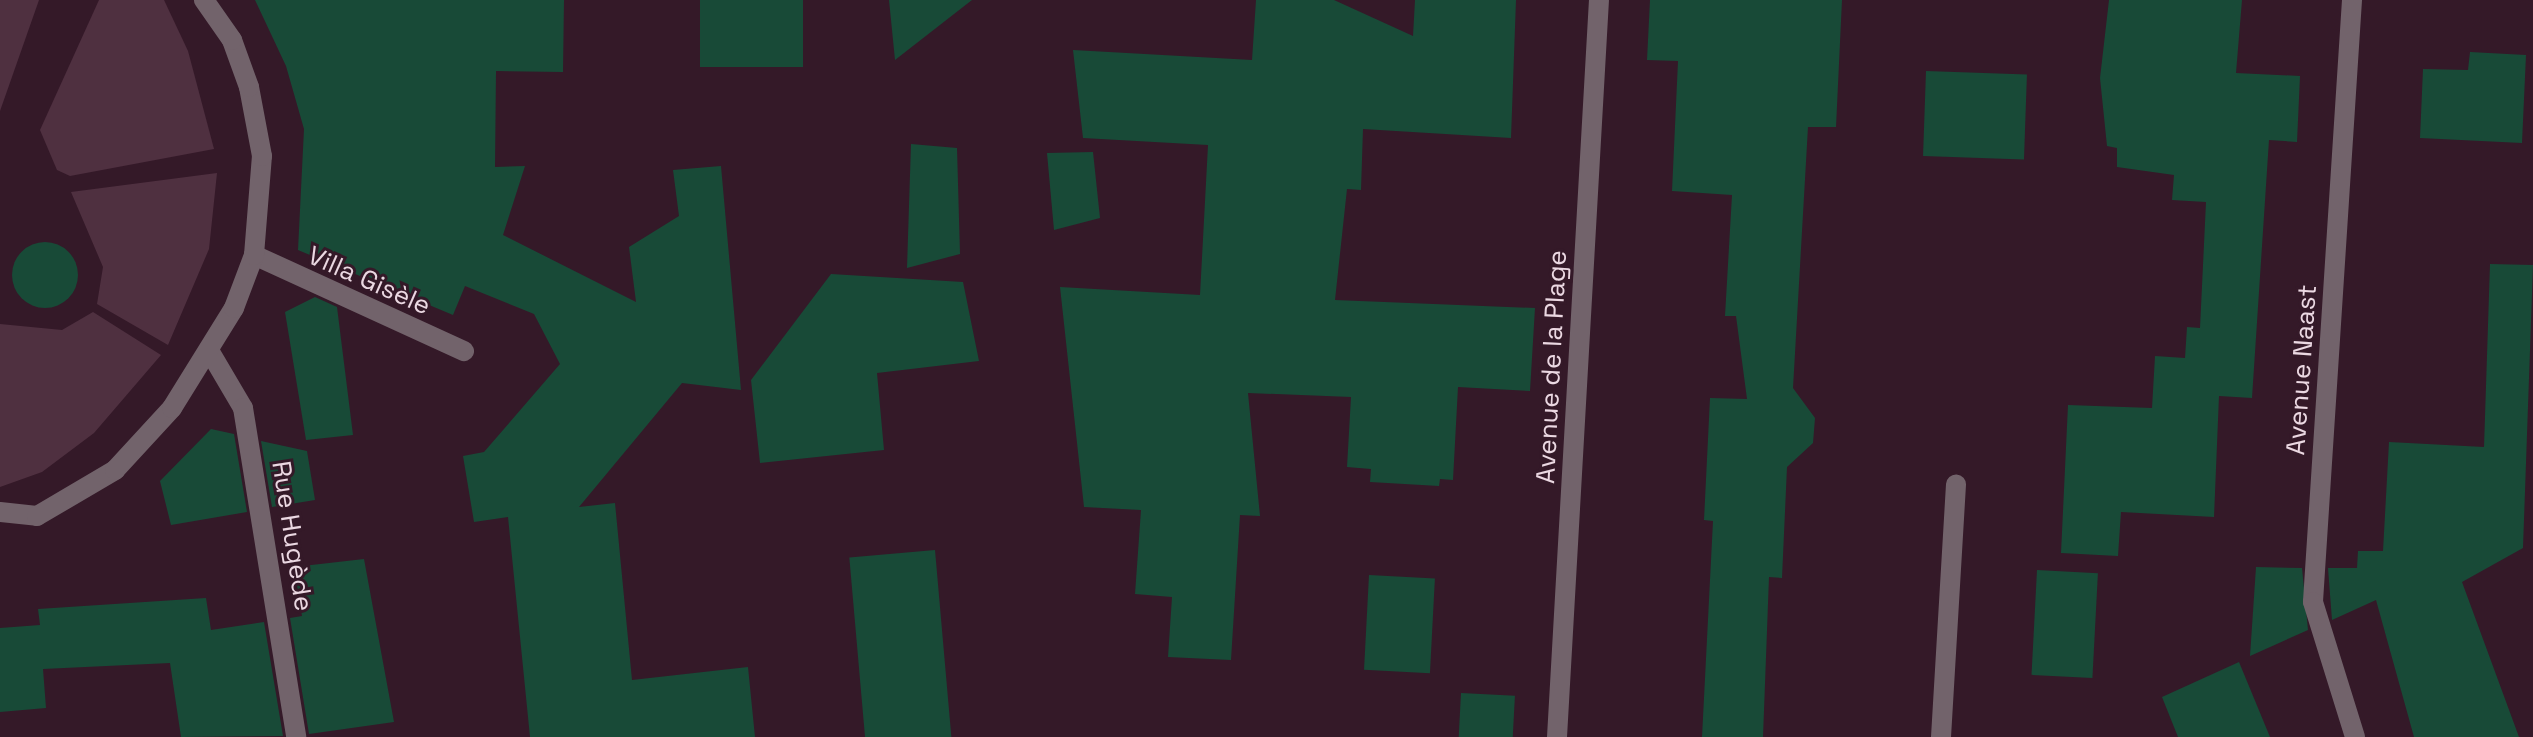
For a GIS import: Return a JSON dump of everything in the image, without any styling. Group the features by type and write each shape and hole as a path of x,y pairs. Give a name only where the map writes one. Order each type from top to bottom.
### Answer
{"street":[{"path":"0,512 37,516 115,470 210,352 254,255 259,129 232,40 204,0"},
{"name":"Avenue de la Plage","path":"1557,737 1599,0"},
{"name":"Avenue Naast","path":"2352,0 2313,602 2355,737"},
{"name":"Villa Gisèle","path":"254,255 464,351"},
{"name":"Rue Hugède","path":"210,352 243,408 296,737"},
{"path":"1941,737 1956,484"}],"shaded area":[{"path":"0,0 39,0 0,111"},
{"path":"99,0 164,0 188,51 214,149 70,176 57,170 40,130"},
{"path":"217,173 209,249 168,345 97,304 103,267 71,192"},
{"path":"93,312 161,355 94,433 42,472 0,487 0,324 62,330"}],"building":[{"path":"255,0 564,0 563,72 496,71 495,167 525,166 503,235 636,302 629,247 679,216 673,170 721,166 741,390 682,383 579,507 615,503 632,680 748,667 755,737 530,737 508,517 474,522 463,456 484,452 560,364 534,314 465,286 453,315 298,250 304,129 286,66"},
{"path":"700,0 803,0 803,67 700,67"},
{"path":"889,0 972,0 895,60"},
{"path":"1256,0 1334,0 1413,36 1415,0 1516,0 1511,138 1363,129 1361,190 1347,189 1335,300 1535,308 1530,391 1458,387 1453,480 1440,479 1439,486 1370,482 1371,469 1347,467 1351,397 1248,393 1260,516 1240,515 1231,660 1168,657 1172,597 1135,594 1141,510 1084,507 1060,287 1200,295 1208,145 1083,138 1073,50 1252,60"},
{"path":"1650,0 1842,0 1836,127 1808,127 1793,388 1815,418 1813,443 1787,467 1782,578 1769,577 1763,737 1702,737 1713,521 1704,520 1710,398 1747,399 1736,316 1725,316 1732,195 1672,191 1678,61 1647,60"},
{"path":"2109,0 2242,0 2236,73 2300,76 2297,142 2269,140 2252,398 2219,396 2214,517 2121,512 2118,556 2061,553 2068,405 2152,408 2155,356 2185,358 2187,327 2200,328 2206,202 2172,200 2174,175 2117,167 2117,148 2107,146 2100,78"},
{"path":"2470,52 2526,55 2522,143 2420,138 2423,69 2468,70"},
{"path":"1926,71 2027,75 2024,159 1923,156"},
{"path":"911,144 957,148 960,254 907,268"},
{"path":"1093,152 1100,218 1054,230 1047,153"},
{"path":"45,242 58,245 68,252 75,262 78,275 75,288 68,298 58,305 45,308 32,305 22,298 15,288 12,275 15,262 22,252 32,245"},
{"path":"2490,264 2533,265 2523,548 2462,582 2519,737 2414,737 2376,600 2332,620 2328,568 2357,568 2358,551 2383,551 2389,442 2484,447"},
{"path":"831,274 963,282 979,361 877,373 884,450 760,463 751,380"},
{"path":"315,297 337,307 353,435 306,440 285,312"},
{"path":"211,429 234,434 247,512 171,525 160,481"},
{"path":"261,441 307,451 315,500 272,507"},
{"path":"935,550 951,737 865,737 849,557"},
{"path":"364,559 394,722 309,734 290,618 302,616 294,567"},
{"path":"2256,567 2302,568 2308,630 2250,656"},
{"path":"2037,570 2098,573 2092,678 2032,675"},
{"path":"1369,575 1435,578 1430,673 1364,670"},
{"path":"206,598 211,630 264,622 283,736 181,737 170,663 43,669 46,708 0,712 0,628 40,625 38,609"},
{"path":"2239,662 2270,737 2178,737 2162,697"},
{"path":"1461,693 1515,696 1513,737 1459,737"}]}
